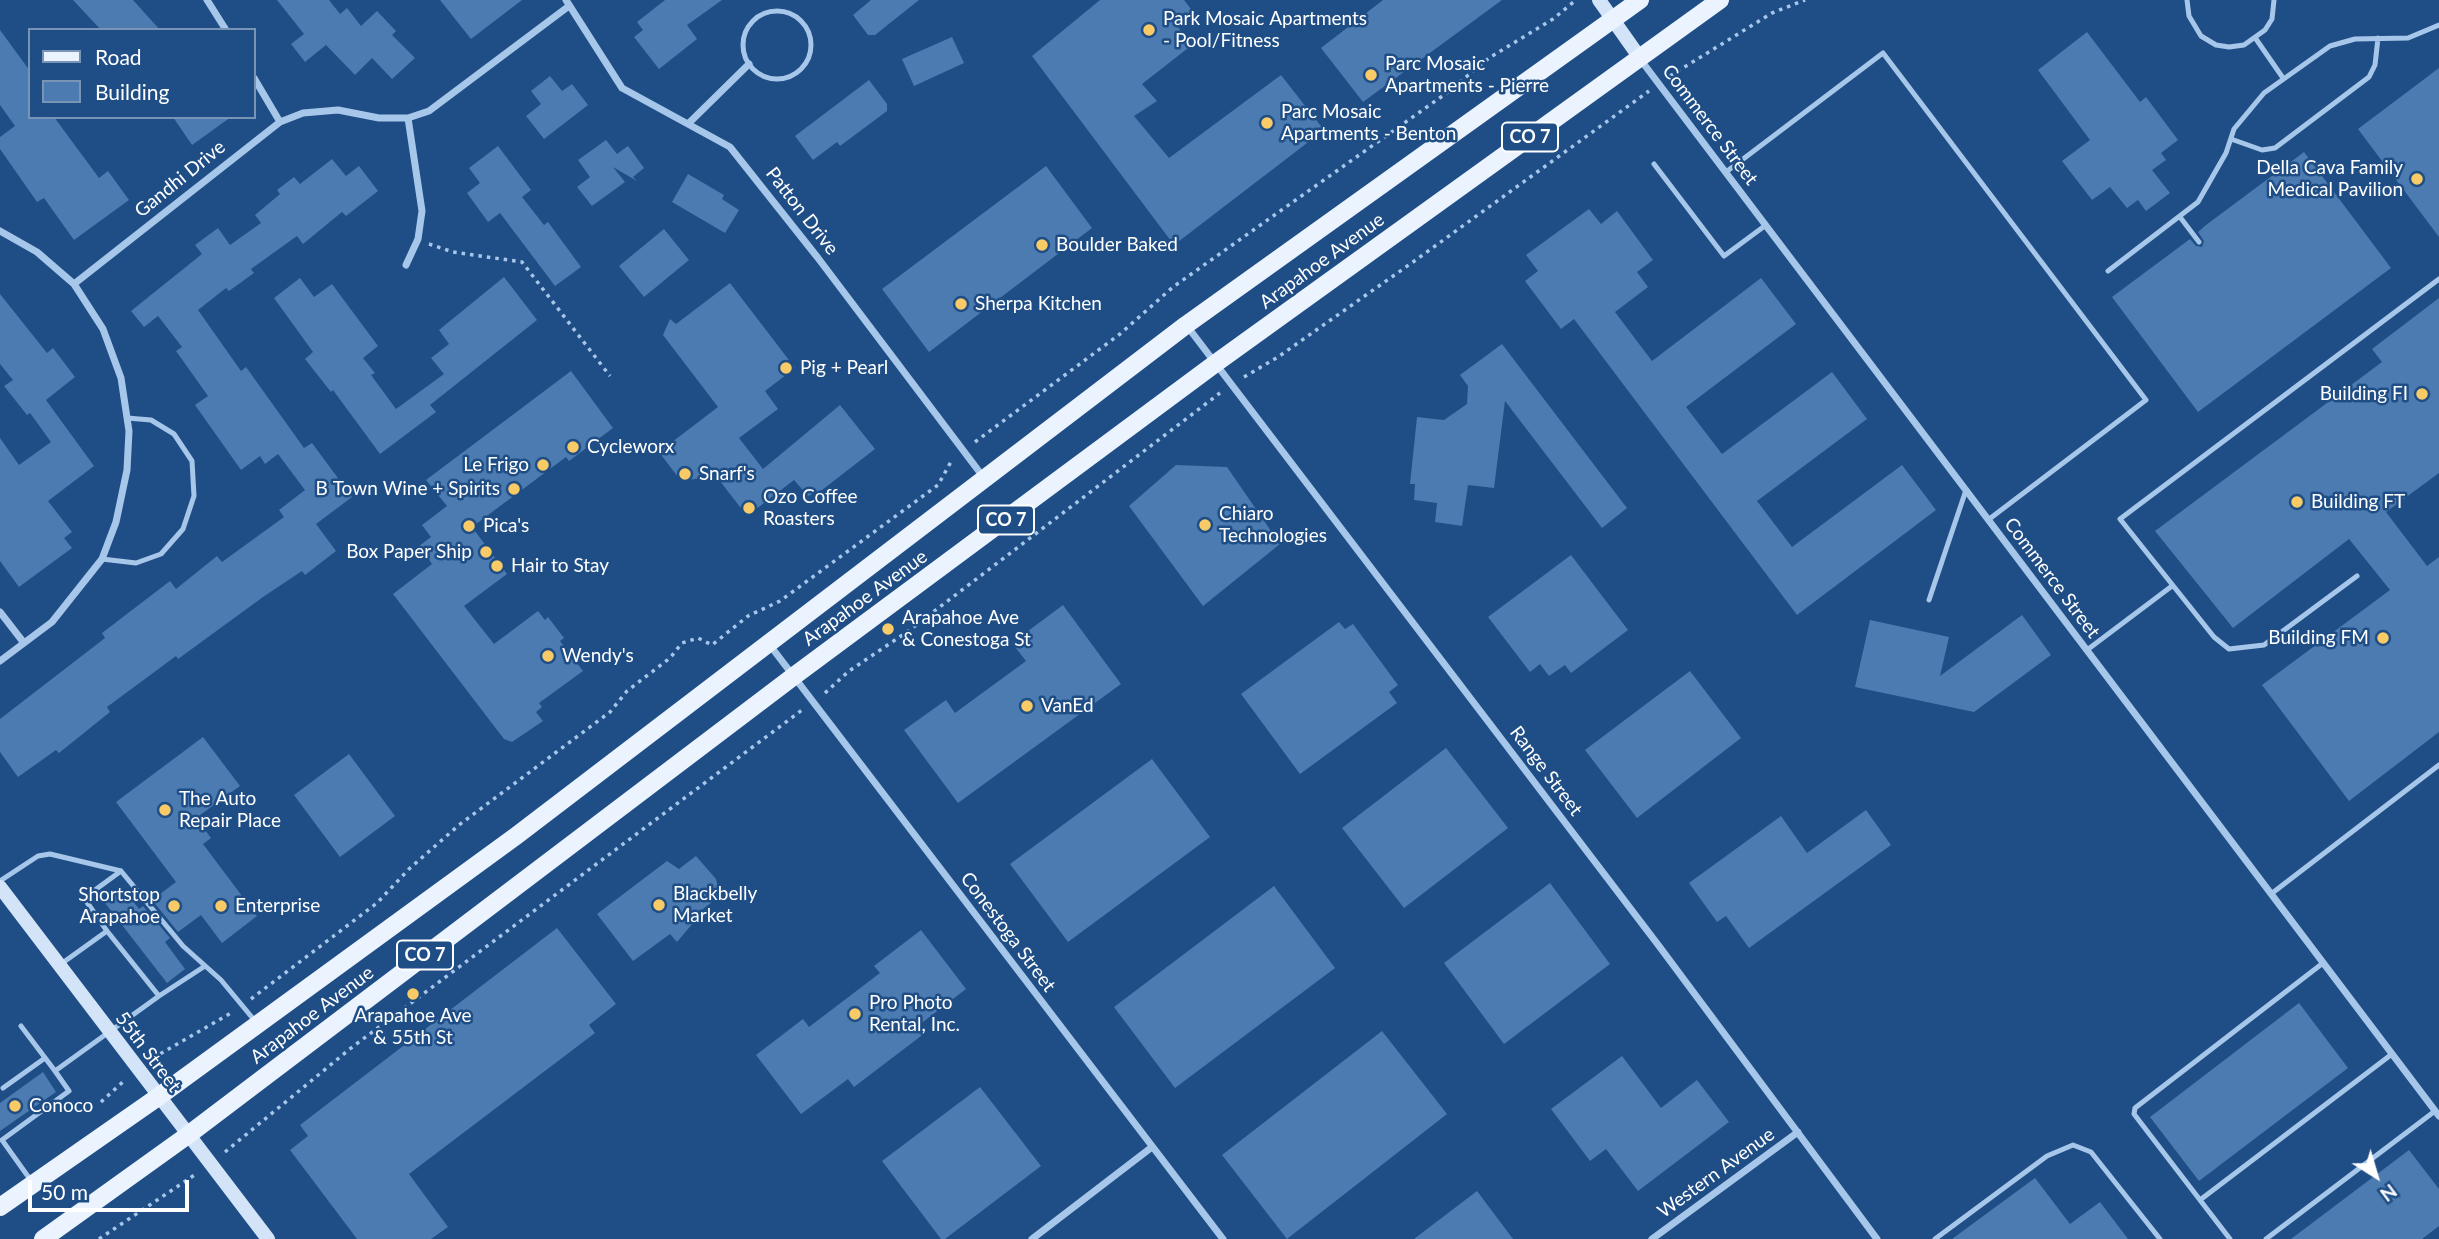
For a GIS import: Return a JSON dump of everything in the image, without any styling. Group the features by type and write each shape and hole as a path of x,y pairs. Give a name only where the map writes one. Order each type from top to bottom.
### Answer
{"main road":[{"path":"1599,0 1640,58"},
{"name":"Arapahoe Avenue","path":"0,1208 158,1097 516,836 1186,325 1640,0"},
{"name":"Arapahoe Avenue","path":"43,1239 187,1135 1216,363 1720,0"},
{"name":"55th Street","path":"0,887 268,1239"}],"street":[{"path":"207,0 225,28"},
{"name":"Patton Drive","path":"567,3 622,88 670,116 690,122 730,147 984,478"},
{"name":"Gandhi Drive","path":"74,284 280,122 303,113 338,110 379,118 408,118 429,111 567,3"},
{"name":"Commerce Street","path":"1640,58 2437,1114"},
{"path":"690,122 749,64"},
{"path":"256,81 280,122"},
{"path":"406,265 418,240 422,211 408,118"},
{"path":"0,231 37,252 74,284 103,328 121,378 127,418 127,470 116,522 102,559 52,622 0,661"},
{"name":"Range Street","path":"1186,325 1877,1239"},
{"path":"0,612 24,643"},
{"name":"Conestoga Street","path":"769,643 1223,1239"},
{"name":"Western Avenue","path":"1652,1239 1798,1132"},
{"path":"1032,1239 1152,1147"}],"lane":[{"path":"2188,0 2193,26 2208,41 2229,47 2244,46 2256,39 2272,19 2274,0"},
{"path":"787,12 806,26 810,35 810,57 797,73 787,78 766,77 749,64 744,54 747,30 763,14 787,12"},
{"path":"2108,271 2198,202 2247,110 2283,78 2330,46 2355,39 2408,38 2439,25"},
{"path":"2231,139 2262,150 2275,148 2369,77 2375,65 2378,38"},
{"path":"2256,39 2283,78"},
{"path":"1726,172 1883,53 2146,400 1988,520"},
{"path":"1654,164 1724,256 1766,225"},
{"path":"2180,217 2199,242"},
{"path":"2357,576 2264,645 2248,649 2229,649 2214,637 2120,519 2439,279"},
{"path":"102,559 136,564 161,554 183,529 194,496 192,461 174,434 151,420 127,418"},
{"path":"1929,600 1966,489"},
{"path":"2087,650 2172,586"},
{"path":"2271,894 2439,765"},
{"path":"0,881 38,856 50,854 121,870 162,922 257,1024"},
{"path":"121,870 84,898 159,996"},
{"path":"59,966 107,931"},
{"path":"2230,1239 2133,1111 2323,963"},
{"path":"55,1072 108,1031 205,966"},
{"path":"21,1026 69,1091 1,1141 34,1184"},
{"path":"2200,1200 2392,1054"},
{"path":"3,1088 45,1058"},
{"path":"15,1079 21,1088"},
{"path":"34,1107 39,1114"},
{"path":"2266,1239 2437,1114"},
{"path":"12,1122 17,1129"},
{"path":"1935,1239 2047,1156 2073,1145 2091,1152 2160,1239"}],"path":[{"path":"101,1102 136,1069 172,1044 242,1005 377,902 409,869 469,817 610,712 627,691 670,658 682,643 698,638 712,645 748,616 780,601 938,485 951,461 1120,334 1173,287 1448,92 1489,58 1553,19 1576,0"},
{"path":"99,1239 210,1164 351,1048 776,728 814,703 849,671 907,632 1231,384 1289,349 1659,83 1772,13 1805,0"},
{"path":"418,240 453,252 522,262 610,376"}],"building":[{"path":"73,0 133,0 158,28 99,28"},
{"path":"277,0 329,0 340,14 347,8 361,26 377,11 396,31 392,35 415,58 392,79 372,58 355,75 326,45 305,62 291,44 304,34"},
{"path":"440,0 522,0 471,39"},
{"path":"665,0 722,0 687,25 697,39 659,69 634,37 643,30 637,22"},
{"path":"871,0 919,0 875,35 868,35 853,15"},
{"name":"Parc Mosaic Apartments - Benton","path":"1100,0 1184,0 1195,14 1178,27 1192,45 1142,84 1157,101 1134,116 1169,158 1281,75 1324,130 1174,245 1032,56"},
{"name":"Parc Mosaic Apartments - Pierre","path":"1383,0 1502,0 1363,102 1321,48"},
{"path":"0,30 28,68 28,119 55,119 99,178 108,171 129,200 74,240 44,198 37,202 0,149 0,137 15,126 0,105"},
{"path":"2087,32 2140,102 2146,97 2178,140 2161,153 2166,160 2152,170 2170,193 2146,211 2138,200 2127,208 2110,187 2092,200 2062,161 2090,140 2038,70"},
{"path":"952,37 964,63 914,86 902,59"},
{"name":"Della Cava Family Medical Pavilion","path":"2439,68 2439,237 2358,129"},
{"path":"550,76 562,91 572,84 588,105 544,139 526,116 541,104 531,91"},
{"path":"869,80 887,104 887,111 840,146 837,142 813,160 795,136"},
{"path":"174,119 228,119 192,145"},
{"path":"606,140 617,154 628,146 644,168 633,177 637,181 613,167 625,182 592,206 577,187 590,177 578,160"},
{"path":"498,146 531,190 522,197 544,225 548,222 581,267 555,286 500,213 488,222 467,193 480,183 469,168"},
{"path":"2304,152 2391,268 2198,412 2112,297 2190,239 2196,246 2202,247 2204,241 2198,232"},
{"path":"332,159 346,176 359,166 378,191 346,216 342,212 303,244 297,236 251,269 254,273 229,291 226,288 198,310 241,371 246,367 304,448 312,443 352,497 316,524 336,551 305,575 302,571 263,597 178,659 176,656 107,707 110,712 59,753 56,750 18,777 0,752 0,719 105,638 102,633 170,581 176,589 217,556 222,562 284,517 279,510 305,490 278,454 265,464 260,456 241,470 195,405 208,396 176,351 182,347 158,316 144,327 131,311 202,254 195,245 218,228 230,245 261,223 255,215 280,194 277,190 294,177 300,184"},
{"path":"1046,166 1092,228 929,352 882,289"},
{"path":"688,174 724,195 722,199 739,210 725,233 672,202"},
{"path":"1589,209 1601,224 1617,211 1653,260 1637,272 1648,287 1615,312 1652,361 1761,278 1796,324 1686,407 1722,454 1832,372 1867,419 1757,501 1792,547 1902,465 1936,510 1797,615 1574,319 1561,329 1525,281 1538,271 1526,255"},
{"path":"664,229 689,260 644,297 619,266"},
{"path":"504,277 537,320 430,405 436,412 380,454 333,390 331,392 305,359 313,352 274,298 300,278 314,297 332,284 378,346 363,358 375,373 371,375 396,409 444,374 431,358 449,344 439,330"},
{"path":"730,283 795,368 765,391 778,409 739,438 763,469 840,405 875,449 822,490 808,496 794,480 747,516 716,476 681,481 659,452 718,407 663,335 670,319 676,324"},
{"path":"0,294 47,353 53,348 75,377 46,400 94,466 48,501 72,532 64,538 72,548 19,587 0,561 0,438 19,465 51,442 30,413 27,415 4,386 13,380 0,364"},
{"path":"2439,298 2439,473 2386,512 2427,566 2439,557 2439,732 2349,801 2262,685 2390,590 2349,539 2233,628 2155,531 2382,362 2372,349"},
{"path":"1502,344 1627,508 1602,528 1505,401 1494,488 1468,485 1462,526 1435,522 1437,503 1414,500 1415,484 1410,484 1417,417 1444,420 1467,404 1468,386 1460,375"},
{"path":"571,371 613,428 569,461 566,457 472,527 507,574 464,606 494,644 538,611 545,620 548,617 564,638 560,641 583,671 539,703 542,707 536,712 543,721 512,742 504,739 393,594 432,564 419,546 431,537 422,525 447,506 426,480"},
{"name":"Chiaro Technologies","path":"1176,465 1227,467 1280,544 1203,606 1129,506"},
{"path":"1571,555 1628,630 1571,673 1565,665 1549,676 1540,664 1530,672 1488,617"},
{"name":"VanEd","path":"1063,605 1121,684 958,803 904,730 946,700 955,713 1026,661 1012,643"},
{"path":"2022,615 2051,655 1974,712 1855,687 1870,620 1949,637 1940,676"},
{"path":"1339,622 1345,629 1353,624 1398,685 1389,692 1397,703 1300,774 1241,694"},
{"path":"1690,671 1741,738 1637,818 1585,750"},
{"name":"The Auto Repair Place","path":"203,737 240,786 196,818 211,838 203,844 257,916 222,943 201,915 178,932 152,900 176,882 116,802"},
{"path":"1446,748 1508,828 1404,908 1342,828"},
{"path":"349,754 395,816 340,857 294,795"},
{"path":"1152,759 1210,837 1068,942 1010,864"},
{"path":"1866,810 1891,845 1749,948 1726,916 1717,922 1689,883 1781,816 1807,853"},
{"name":"Blackbelly Market","path":"696,856 716,879 720,896 690,919 693,923 677,942 670,934 633,961 597,914 667,861 679,869"},
{"path":"1550,883 1610,964 1504,1044 1444,963"},
{"path":"1274,886 1335,968 1175,1088 1114,1007"},
{"path":"123,888 139,909 143,906 170,938 165,942 185,969 167,983 105,903"},
{"path":"557,928 616,1004 589,1025 595,1033 409,1174 448,1227 431,1239 357,1239 290,1150 308,1136 300,1125"},
{"path":"921,930 966,989 919,1025 925,1033 854,1087 848,1079 801,1114 756,1055 803,1019 809,1027 880,973 874,966"},
{"path":"2299,1003 2348,1068 2199,1181 2150,1117"},
{"path":"1382,1031 1447,1114 1287,1239 1222,1155"},
{"path":"1622,1056 1661,1108 1697,1080 1729,1122 1638,1191 1606,1149 1590,1161 1551,1109"},
{"path":"43,1072 56,1092 0,1131 0,1103"},
{"path":"980,1087 1041,1166 945,1239 941,1239 882,1161"},
{"path":"2409,1150 2439,1189 2439,1226 2422,1239 2291,1239"},
{"path":"2035,1178 2070,1224 2100,1202 2128,1239 1952,1239"},
{"path":"1477,1191 1513,1239 1414,1239"}],"place":[{"name":"Park Mosaic Apartments - Pool/Fitness","path":"1149,30"},
{"name":"Parc Mosaic Apartments - Pierre","path":"1371,75"},
{"name":"Parc Mosaic Apartments - Benton","path":"1267,123"},
{"name":"Della Cava Family Medical Pavilion","path":"2417,179"},
{"name":"Boulder Baked","path":"1042,245"},
{"name":"Sherpa Kitchen","path":"961,304"},
{"name":"Pig + Pearl","path":"786,368"},
{"name":"Building FI","path":"2422,394"},
{"name":"Cycleworx","path":"573,447"},
{"name":"Le Frigo","path":"543,465"},
{"name":"Snarf's","path":"685,474"},
{"name":"B Town Wine + Spirits","path":"514,489"},
{"name":"Building FT","path":"2297,502"},
{"name":"Ozo Coffee Roasters","path":"749,508"},
{"name":"Chiaro Technologies","path":"1205,525"},
{"name":"Pica's","path":"469,526"},
{"name":"Box Paper Ship","path":"486,552"},
{"name":"Hair to Stay","path":"497,566"},
{"name":"Arapahoe Ave & Conestoga St","path":"888,629"},
{"name":"Building FM","path":"2383,638"},
{"name":"Wendy's","path":"548,656"},
{"name":"VanEd","path":"1027,706"},
{"name":"The Auto Repair Place","path":"165,810"},
{"name":"Blackbelly Market","path":"659,905"},
{"name":"Shortstop Arapahoe","path":"174,906"},
{"name":"Enterprise","path":"221,906"},
{"name":"Arapahoe Ave & 55th St","path":"413,994"},
{"name":"Pro Photo Rental, Inc.","path":"855,1014"},
{"name":"Conoco","path":"15,1106"}]}
